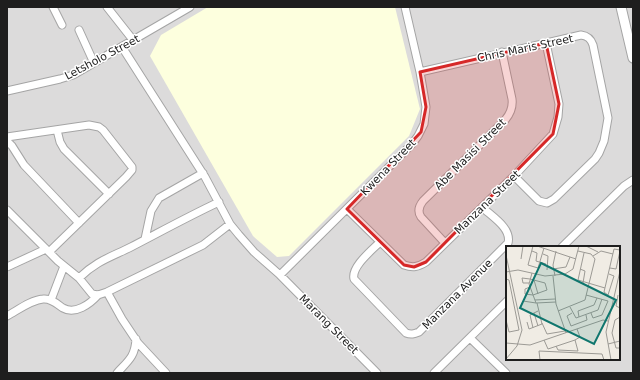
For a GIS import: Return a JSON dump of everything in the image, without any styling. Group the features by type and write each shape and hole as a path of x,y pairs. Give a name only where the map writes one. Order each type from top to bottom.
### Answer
{"street":[{"path":"53,7 62,25"},
{"path":"107,7 133,40"},
{"name":"Letsholo Street","path":"7,91 67,77 190,7"},
{"name":"Kwena Street","path":"280,275 412,144 421,132 424,124 426,107 420,72 405,7"},
{"path":"621,7 633,58"},
{"path":"79,30 94,63"},
{"name":"Chris Maris Street","path":"420,72 581,35 590,39 593,45 608,111 606,131 602,147 595,159 551,201 539,201 514,176"},
{"name":"Manzana Street","path":"347,209 404,265 414,268 426,262 551,138 558,117 559,104 546,43"},
{"name":"Marang Street","path":"122,47 203,173 230,224 254,252 280,275 377,373"},
{"name":"Abe Masisi Street","path":"445,243 421,217 418,208 423,201 508,116 513,104 502,52"},
{"path":"7,137 89,125 99,127 108,136 132,167 132,170 126,177 79,223 47,251 7,267"},
{"path":"57,130 60,142 64,149 108,194"},
{"path":"7,141 24,165 79,223"},
{"path":"145,239 151,211 159,198 203,173"},
{"path":"563,246 624,186 633,180"},
{"path":"79,278 93,264 219,202"},
{"name":"Manzana Avenue","path":"380,242 356,267 353,274 354,280 406,333 410,334 419,332 508,242 509,236 506,230 482,207"},
{"path":"7,210 47,251 79,278 92,294 98,295"},
{"path":"7,316 42,299 51,300 63,308 73,310 85,306 98,295 203,245 230,224"},
{"path":"51,300 64,266"},
{"path":"107,292 136,340 166,373"},
{"path":"434,373 506,302"},
{"path":"470,338 506,373"},
{"path":"118,372 135,352 136,340"}],"highlighted area":[{"path":"546,43 559,104 553,134 426,262 414,267 404,265 347,209 421,132 426,107 420,72"}],"shaded area":[{"path":"7,7 633,7 633,373 7,373"},
{"path":"208,7 395,7 420,109 409,136 289,256 277,257 253,236 150,56 161,35"}]}
